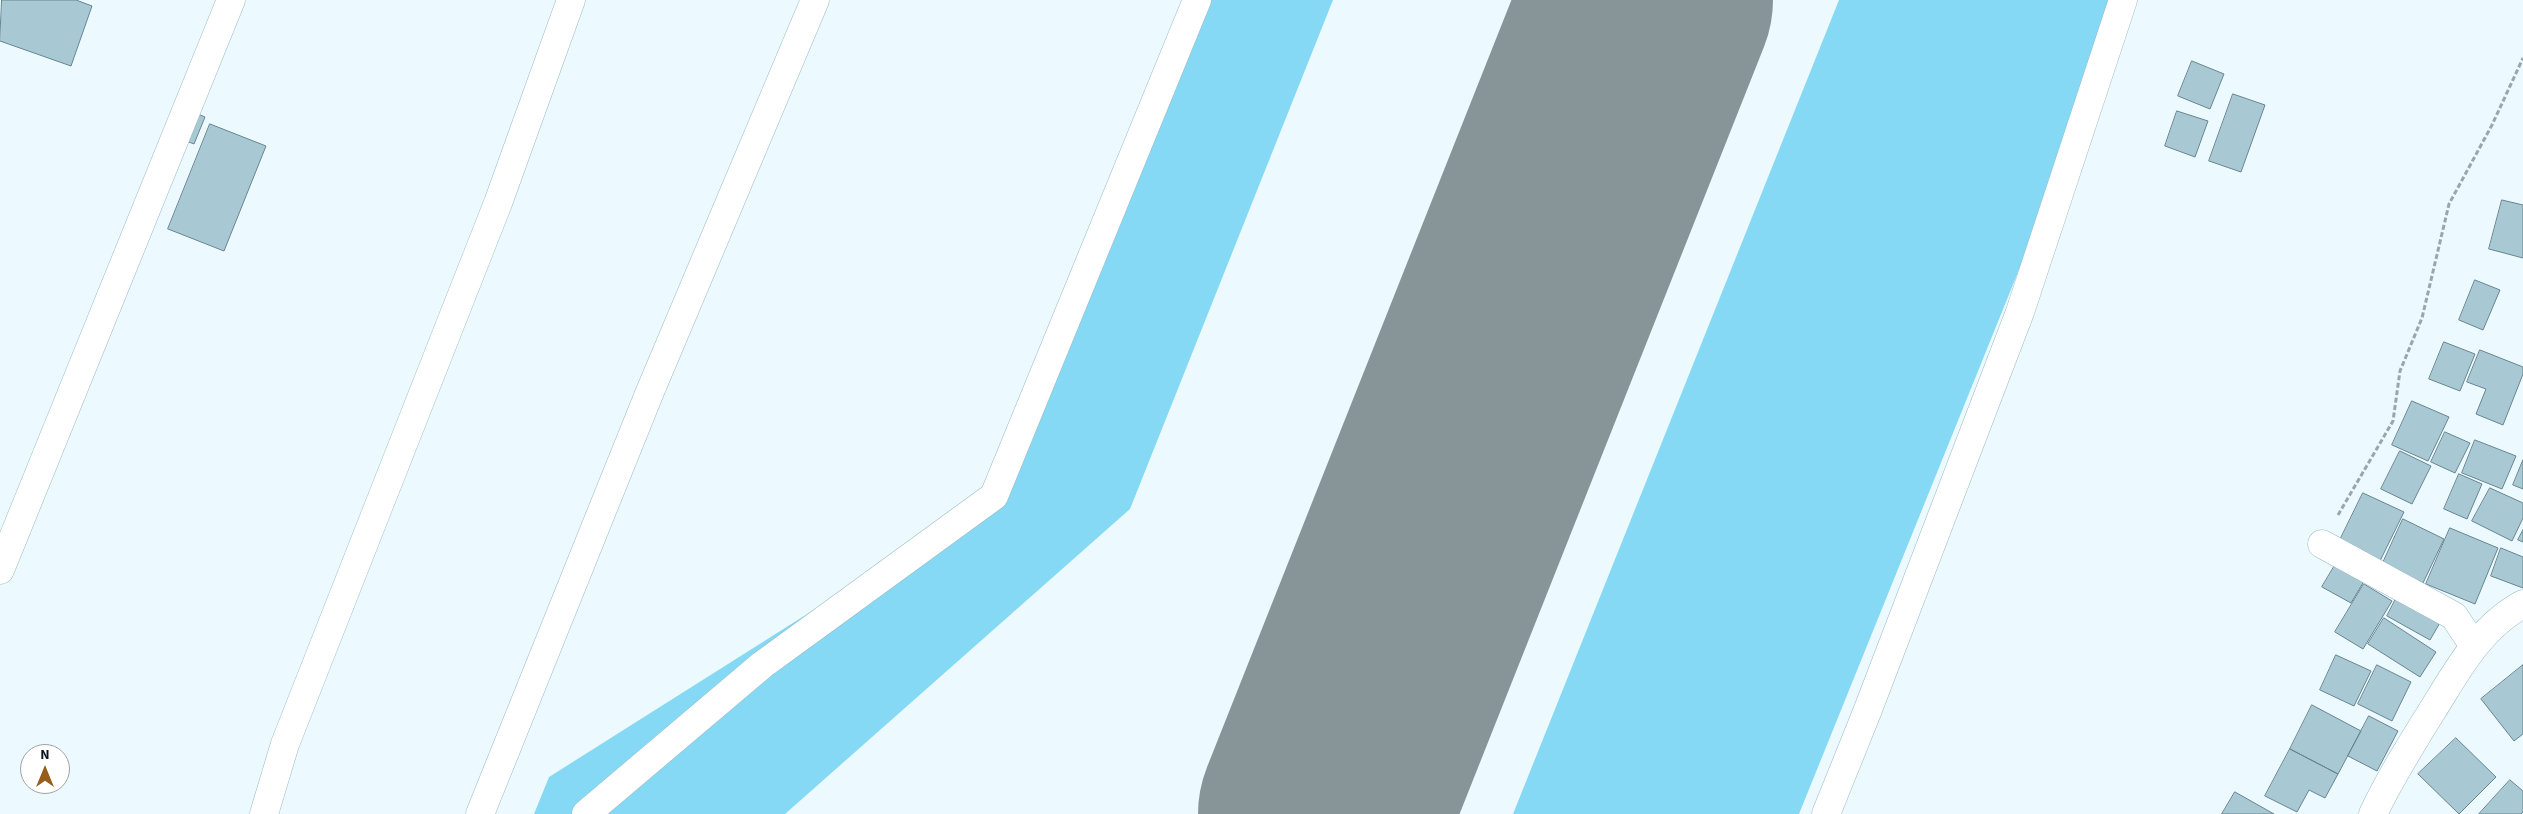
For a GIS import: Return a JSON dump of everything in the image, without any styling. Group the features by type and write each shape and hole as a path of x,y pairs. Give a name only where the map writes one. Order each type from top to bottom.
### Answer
{"street":[{"path":"0,570 231,0"},
{"path":"264,814 285,744 498,203 572,0"},
{"path":"480,814 671,341 815,0"},
{"path":"586,814 762,665 994,496 1197,0"},
{"path":"1826,814 2020,312 2123,0"},
{"path":"2322,544 2454,616 2474,646"},
{"path":"2372,814 2390,778 2474,646 2504,614 2523,604"}],"path":[{"path":"2322,544 2393,421 2400,371 2422,318 2449,204 2492,125 2523,58"}],"shaded area":[{"path":"1207,0 1333,0 1130,509 785,814 534,814 549,777 994,496"},
{"path":"1839,0 2128,0 1799,814 1513,814"}],"building":[{"path":"2,0 76,0 92,6 71,66 0,41"},
{"path":"2192,61 2224,74 2210,109 2178,96"},
{"path":"2233,94 2265,105 2241,172 2209,161"},
{"path":"186,109 205,117 194,144 176,137"},
{"path":"2177,111 2208,121 2195,157 2165,146"},
{"path":"210,124 266,146 224,251 168,229"},
{"path":"2502,200 2523,205 2523,258 2489,249"},
{"path":"2475,280 2500,290 2483,330 2459,320"},
{"path":"2444,342 2475,354 2460,391 2429,379"},
{"path":"2480,350 2523,367 2523,374 2503,425 2476,414 2486,389 2467,382"},
{"path":"2412,401 2449,417 2428,461 2392,445"},
{"path":"2445,432 2470,443 2455,473 2431,462"},
{"path":"2475,440 2516,456 2502,489 2462,473"},
{"path":"2400,451 2431,466 2412,504 2381,489"},
{"path":"2523,460 2523,489 2513,485"},
{"path":"2459,474 2482,484 2467,519 2444,509"},
{"path":"2490,488 2523,503 2523,518 2512,541 2472,521"},
{"path":"2363,493 2404,512 2379,563 2338,544"},
{"path":"2403,519 2444,539 2423,583 2382,565"},
{"path":"2450,528 2498,548 2475,604 2426,584"},
{"path":"2523,530 2523,542 2518,540"},
{"path":"2501,548 2523,557 2523,588 2491,576"},
{"path":"2338,560 2367,576 2351,603 2322,587"},
{"path":"2364,584 2392,601 2363,649 2335,632"},
{"path":"2398,595 2445,614 2430,640 2387,616"},
{"path":"2384,618 2436,652 2420,677 2368,644"},
{"path":"2336,655 2371,671 2354,706 2320,690"},
{"path":"2377,665 2411,682 2392,721 2358,704"},
{"path":"2523,665 2523,734 2514,741 2481,699"},
{"path":"2312,705 2361,731 2338,774 2290,749"},
{"path":"2369,716 2398,731 2377,771 2348,756"},
{"path":"2456,738 2496,777 2459,814 2418,774"},
{"path":"2290,749 2338,774 2325,798 2309,790 2297,812 2265,796"},
{"path":"2510,780 2523,791 2523,812 2521,814 2479,814"},
{"path":"2235,792 2274,814 2222,814"}],"taxiway":[{"path":"1293,814 1331,769 1362,718"}],"runway":[{"path":"1324,814 1647,0"}]}
